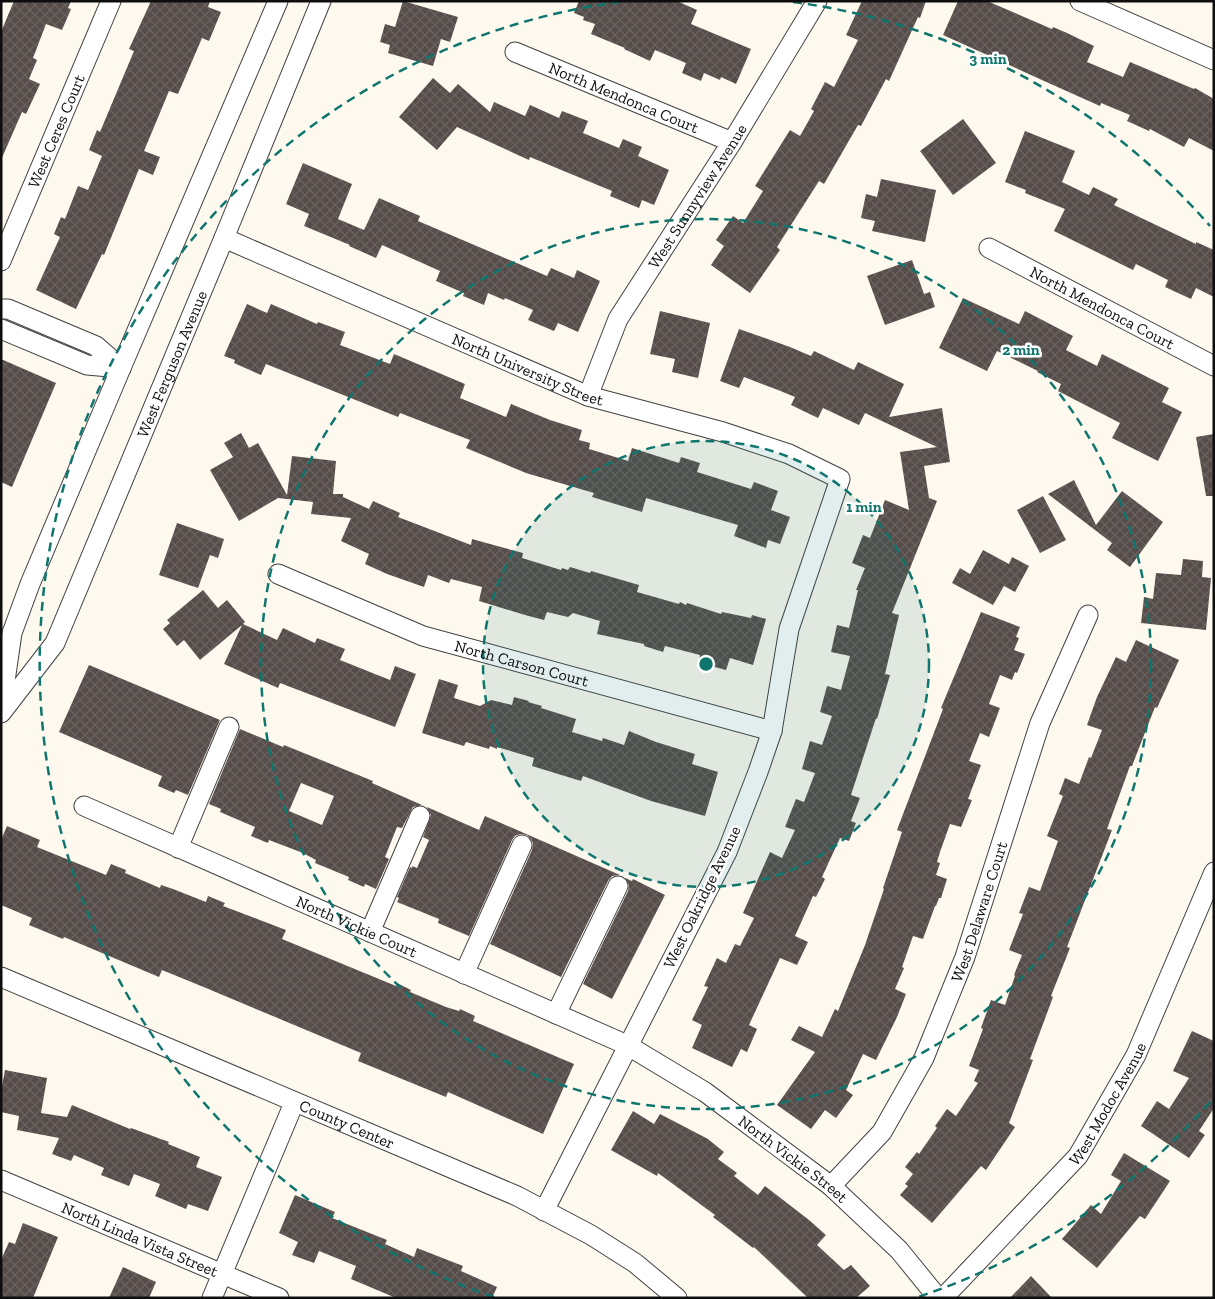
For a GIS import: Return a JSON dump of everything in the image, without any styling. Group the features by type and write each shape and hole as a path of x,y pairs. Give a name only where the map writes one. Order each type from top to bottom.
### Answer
{"street":[{"name":"West Ceres Court","path":"1,261 111,1"},
{"path":"1,709 12,633 30,584 278,1"},
{"name":"West Ferguson Avenue","path":"1,712 55,643 321,1"},
{"name":"West Sunnyview Avenue","path":"588,396 618,319 732,142 817,1"},
{"path":"1084,2 1214,60"},
{"name":"North Mendonca Court","path":"515,52 732,142"},
{"name":"North University Street","path":"224,238 588,396 723,432 781,451 840,479"},
{"name":"North Mendonca Court","path":"989,248 1214,366"},
{"path":"1,309 8,309 96,346 121,368"},
{"path":"1,329 87,365 121,368"},
{"name":"West Oakridge Avenue","path":"544,1211 727,852 772,731 789,629 840,479"},
{"name":"North Carson Court","path":"278,574 423,636 772,731"},
{"name":"West Delaware Court","path":"830,1186 882,1132 924,1058 965,957 1040,723 1088,615"},
{"path":"178,848 229,727"},
{"name":"North Vickie Court","path":"84,806 628,1046"},
{"path":"370,932 420,816"},
{"path":"464,974 522,845"},
{"name":"West Modoc Avenue","path":"943,1298 1078,1156 1136,1055 1214,872"},
{"path":"556,1014 618,886"},
{"name":"County Center","path":"1,977 294,1103 517,1196 591,1235 636,1263 677,1298"},
{"name":"North Vickie Street","path":"628,1046 705,1092 830,1186 899,1250 938,1298"},
{"path":"212,1298 294,1103"},
{"name":"North Linda Vista Street","path":"1,1180 279,1298"}],"building":[{"path":"14,1 71,1 68,8 71,9 62,30 46,24 33,58 37,60 29,79 40,84 26,114 22,112 1,160 1,32"},
{"path":"151,1 210,1 208,7 221,12 209,41 202,38 178,94 169,91 144,151 160,157 153,175 139,169 104,255 102,254 76,309 36,290 60,237 54,234 61,217 65,219 78,186 88,190 102,156 89,150 97,130 100,132 134,51 129,49"},
{"path":"403,1 458,17 450,42 441,39 433,66 388,53 390,45 380,42 385,24 395,27"},
{"path":"579,1 677,1 697,10 691,24 751,49 736,84 721,77 720,80 704,73 701,81 682,73 686,63 655,50 650,61 591,34 595,24 583,20 584,17 574,13"},
{"path":"862,1 926,1 920,18 918,17 889,81 886,79 861,126 858,125 824,184 819,181 777,247 780,250 750,293 711,265 724,246 716,240 733,216 743,223 763,191 755,186 790,130 800,136 814,111 811,109 825,82 834,87 858,40 846,35"},
{"path":"958,1 987,1 1052,29 1053,27 1067,33 1094,46 1087,62 1123,77 1130,62 1195,88 1214,99 1214,151 1189,138 1184,147 1150,129 1149,131 1127,121 1130,115 1101,103 1100,106 943,35"},
{"path":"433,78 450,93 458,84 490,112 494,102 525,116 530,105 559,118 562,111 588,121 583,133 619,148 623,139 642,147 638,156 669,170 654,205 642,200 639,208 610,196 612,191 530,157 529,160 457,127 437,150 399,117"},
{"path":"963,119 996,163 953,195 920,151"},
{"path":"1025,131 1075,151 1062,182 1089,195 1093,187 1118,199 1114,205 1196,244 1196,242 1214,250 1214,297 1196,288 1191,299 1165,287 1168,280 1136,264 1133,270 1054,231 1065,209 1025,193 1026,190 1005,182"},
{"path":"303,163 352,184 338,219 364,230 379,198 420,216 418,221 547,276 551,268 574,278 577,270 600,281 578,332 558,323 554,331 528,320 533,310 505,298 504,300 488,293 484,305 463,296 464,293 436,281 440,271 382,245 376,258 304,226 309,214 286,204"},
{"path":"881,179 936,190 925,242 872,231 875,221 861,218 866,194 877,197"},
{"path":"912,260 924,294 930,292 935,307 885,325 867,276"},
{"path":"963,298 1019,324 1025,311 1073,336 1066,350 1097,366 1102,354 1169,388 1162,402 1182,412 1158,461 1112,438 1120,423 1058,391 1061,384 1038,371 997,351 987,371 939,348"},
{"path":"247,304 267,313 271,304 317,324 318,322 345,332 340,345 390,364 394,354 465,384 460,398 506,417 511,404 550,420 582,430 579,440 590,443 589,449 628,461 632,448 679,463 681,457 700,463 697,472 751,489 754,482 778,491 771,510 790,517 780,544 768,540 766,548 734,536 738,525 646,498 642,512 592,497 594,493 526,473 466,448 470,440 400,413 398,417 266,364 261,375 234,363 235,360 224,356"},
{"path":"660,311 710,323 698,378 672,372 675,359 650,354"},
{"path":"739,329 811,356 814,351 854,370 858,362 904,384 889,417 942,408 950,462 924,466 929,498 937,501 892,613 899,615 885,674 890,675 851,795 860,798 851,821 856,823 849,841 840,838 822,877 825,879 816,897 813,896 795,936 808,942 797,965 780,958 749,1025 757,1029 747,1052 741,1049 732,1067 692,1048 702,1025 692,1020 708,987 704,986 717,958 726,963 735,944 740,946 754,918 743,913 770,852 782,858 795,830 785,827 796,799 804,802 815,773 802,769 810,741 822,745 832,716 820,712 827,686 841,690 850,656 831,652 837,625 849,628 858,590 856,590 865,568 852,563 863,535 870,538 885,500 909,510 900,452 937,447 865,413 859,425 823,408 818,418 791,405 795,397 744,377 739,388 720,381"},
{"path":"1,359 56,383 12,487 1,482"},
{"path":"241,433 249,448 258,443 287,495 292,456 336,461 333,494 343,494 343,497 369,509 373,501 400,513 398,517 471,545 472,539 523,553 522,558 561,570 562,568 568,570 570,567 590,573 591,571 639,585 637,592 679,604 680,602 686,605 687,603 721,614 722,612 751,618 752,615 766,619 753,665 730,658 726,670 707,665 707,663 699,660 700,655 665,646 663,652 644,646 644,644 597,634 600,621 573,613 568,617 547,612 544,620 479,601 482,587 451,579 449,583 428,575 424,587 387,574 365,564 369,554 341,541 351,518 311,514 313,502 278,498 239,521 210,470 233,457 224,443"},
{"path":"1214,434 1214,496 1206,496 1196,437"},
{"path":"1074,480 1096,525 1122,491 1163,522 1130,567 1107,550 1112,543 1048,494"},
{"path":"1043,496 1066,540 1040,553 1017,510"},
{"path":"177,523 224,539 218,558 210,555 198,588 159,575"},
{"path":"983,550 1009,564 1012,557 1029,566 1015,592 1004,586 993,605 952,583 960,568 970,574"},
{"path":"1183,559 1203,561 1202,577 1211,578 1206,630 1141,623 1144,597 1153,599 1156,573 1181,575"},
{"path":"203,590 218,608 227,600 245,622 243,624 277,640 283,628 315,643 317,638 345,649 340,660 390,680 395,666 416,674 395,727 280,683 278,688 224,664 242,625 200,660 184,640 177,646 163,629 170,623 167,620"},
{"path":"981,612 1020,627 1016,637 1019,638 1014,650 1025,654 1012,680 1000,675 989,704 1000,708 989,737 980,733 969,761 981,765 968,799 972,800 961,827 950,824 940,852 937,862 940,863 936,875 947,879 923,939 913,936 902,967 904,968 895,989 906,994 897,1017 876,1060 863,1054 846,1090 853,1095 836,1118 825,1110 811,1129 777,1105 815,1052 791,1040 799,1026 822,1037 835,1009 838,1011 865,945 884,889 902,832 897,830 943,709 941,708"},
{"path":"1136,640 1179,660 1157,708 1155,707 1132,766 1130,766 1107,829 1112,830 1067,947 1070,948 1051,996 1053,997 1030,1059 1033,1060 1009,1123 1015,1127 986,1170 981,1166 932,1223 900,1195 908,1186 905,1184 913,1174 905,1167 917,1152 919,1154 937,1128 935,1126 947,1109 956,1116 978,1083 974,1081 979,1070 969,1066 983,1029 981,1028 991,1000 1005,1005 1022,955 1009,950 1023,914 1019,913 1029,887 1040,891 1058,841 1047,836 1063,796 1059,794 1065,778 1079,784 1102,730 1087,725 1097,697 1116,657 1126,662"},
{"path":"89,665 220,720 188,795 176,790 174,793 158,786 162,776 59,732"},
{"path":"439,679 458,685 454,698 480,706 491,700 512,705 514,697 576,719 572,732 602,741 603,738 624,745 629,731 656,742 695,754 692,764 718,772 705,816 651,801 583,776 581,781 532,766 534,758 497,747 497,749 490,746 489,749 466,742 464,746 422,733"},
{"path":"240,729 373,781 372,783 422,805 413,807 402,828 397,827 385,857 389,859 376,889 365,884 364,887 348,880 349,877 315,863 316,860 303,853 269,840 268,843 251,836 255,827 220,812 221,809 209,804","holes":["301,783 334,796 322,825 289,811"]},
{"path":"427,807 479,830 485,816 620,875 612,876 608,881 561,977 490,944 532,850 533,843 527,835 520,834 512,840 469,936 438,923 439,919 397,902 399,898 397,897 410,867 417,868 429,840 423,837 431,815"},
{"path":"7,826 40,840 37,847 106,875 111,864 126,870 125,873 160,888 161,885 206,902 208,896 225,903 223,906 286,930 282,939 396,986 397,983 411,990 410,992 446,1007 459,1011 460,1009 475,1016 473,1021 574,1064 543,1134 448,1092 446,1097 358,1061 361,1053 162,970 159,977 64,937 63,939 29,925 32,918 1,905 1,840"},
{"path":"625,878 632,881 633,879 665,895 612,999 583,984 628,891 629,885"},
{"path":"1192,1031 1214,1041 1214,1108 1199,1131 1205,1135 1189,1158 1141,1126 1157,1101 1169,1109 1189,1078 1173,1071"},
{"path":"5,1070 47,1078 41,1113 67,1117 72,1105 130,1129 169,1142 168,1144 200,1157 196,1167 222,1177 208,1211 188,1204 186,1209 155,1196 160,1184 134,1174 129,1186 101,1175 104,1168 74,1155 71,1161 52,1154 59,1138 17,1130 19,1116 1,1112 1,1092"},
{"path":"633,1111 654,1124 660,1114 708,1139 724,1152 718,1159 737,1173 734,1176 758,1195 765,1186 809,1220 826,1235 817,1245 844,1270 851,1265 870,1286 856,1298 808,1298 754,1247 713,1217 715,1215 658,1173 657,1176 611,1150"},
{"path":"1124,1153 1170,1181 1145,1219 1140,1216 1097,1268 1062,1239 1091,1205 1101,1214 1121,1181 1111,1175"},
{"path":"295,1195 335,1212 332,1218 387,1240 385,1244 414,1257 417,1248 463,1266 461,1271 497,1287 492,1298 396,1298 351,1279 356,1266 319,1251 314,1263 292,1255 298,1242 279,1233"},
{"path":"23,1223 58,1237 33,1298 1,1298 1,1260 9,1242 15,1244"},
{"path":"123,1267 156,1282 149,1298 109,1298"},
{"path":"1031,1276 1052,1298 1010,1298"}]}
